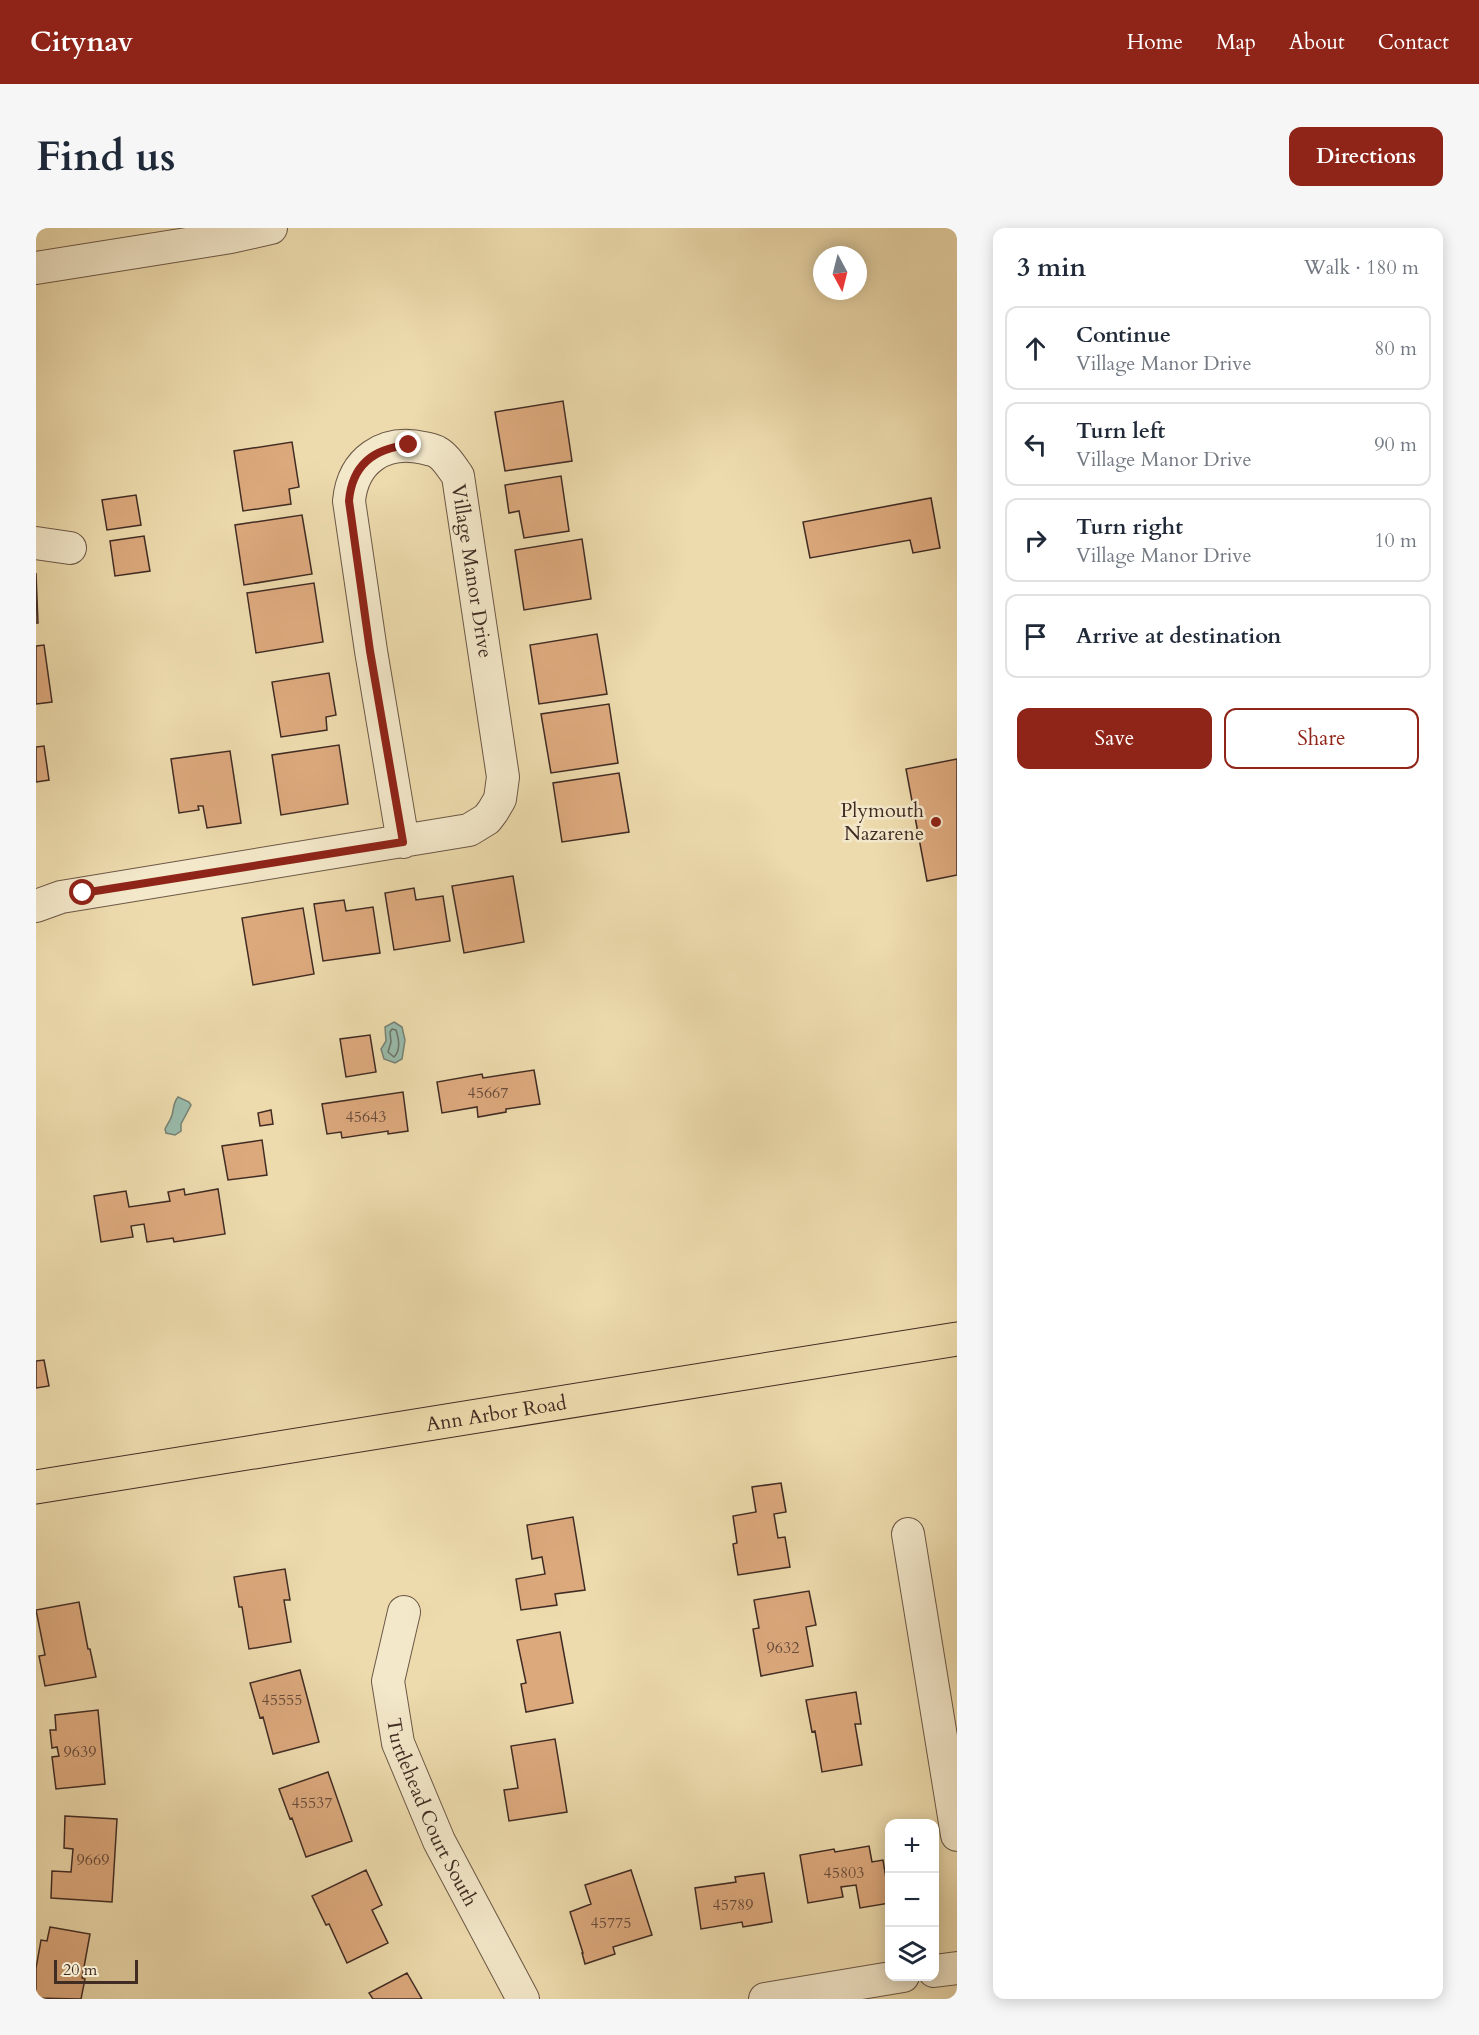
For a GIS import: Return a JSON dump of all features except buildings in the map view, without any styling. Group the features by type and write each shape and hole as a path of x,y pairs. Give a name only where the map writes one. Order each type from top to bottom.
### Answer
{"main road":[{"name":"Ann Arbor Road","path":"36,1487 957,1339"}],"street":[{"path":"36,268 231,237 271,228"},
{"name":"Village Manor Drive","path":"36,906 61,897 403,842 469,830 487,819 494,811 501,799 503,777 458,476 439,452 409,445 394,446 380,451 368,460 358,471 350,488 349,501 370,651 403,842"},
{"path":"36,543 70,548"},
{"path":"908,1534 957,1835"},
{"name":"Turtlehead Court South","path":"404,1612 388,1681 398,1743 439,1841 523,1999"},
{"path":"939,1970 957,1968"},
{"path":"765,1999 885,1980"}],"water":[{"path":"394,1022 402,1027 405,1040 402,1059 395,1063 384,1059 381,1049 386,1041 385,1027"},
{"path":"178,1097 191,1105 181,1124 181,1131 175,1135 166,1133 165,1129"}],"place":[{"name":"Plymouth Nazarene","path":"936,822"}],"route":[{"path":"83,893 120,889 403,842 370,651 349,501 350,488 358,471 368,460 380,451 394,446 409,445"}]}
